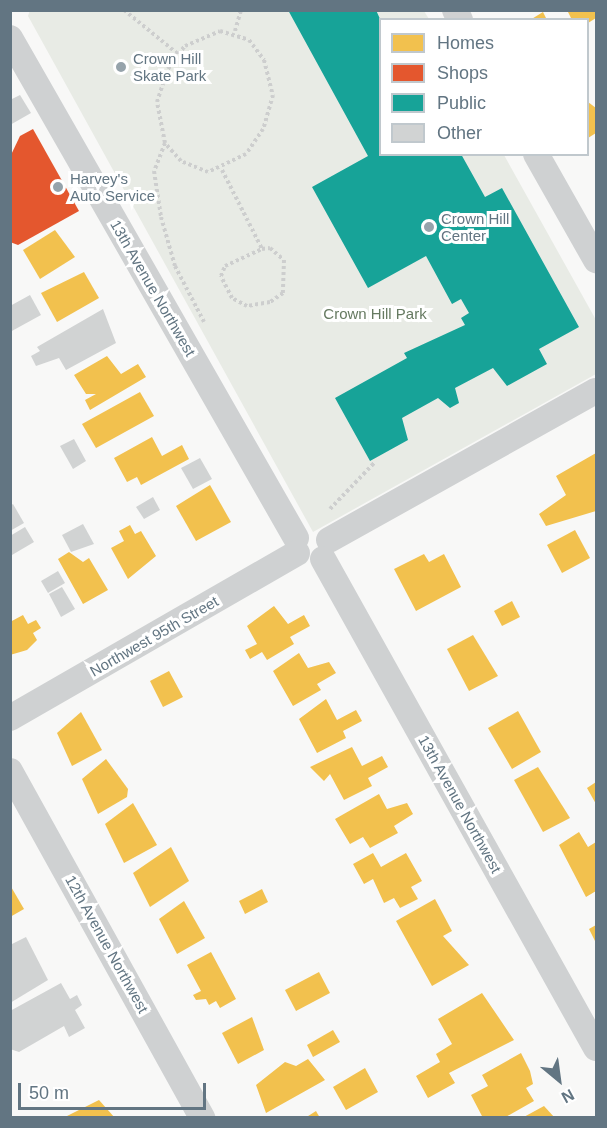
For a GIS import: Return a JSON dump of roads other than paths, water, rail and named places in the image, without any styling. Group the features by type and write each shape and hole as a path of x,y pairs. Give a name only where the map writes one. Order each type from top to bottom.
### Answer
{"street":[{"name":"13th Avenue Northwest","path":"10,38 296,545"},
{"path":"537,156 597,260"},
{"path":"296,545 310,561 324,539 597,391"},
{"name":"13th Avenue Northwest","path":"324,539 597,1048"},
{"name":"Northwest 95th Street","path":"10,718 296,545"},
{"name":"12th Avenue Northwest","path":"10,771 202,1118"}],"place":[{"name":"Crown Hill Skate Park","path":"121,67"},
{"name":"Harvey's Auto Service","path":"58,187"},
{"name":"Crown Hill Center","path":"429,227"}],"park label":[{"name":"Crown Hill Park","path":"375,314"}]}
